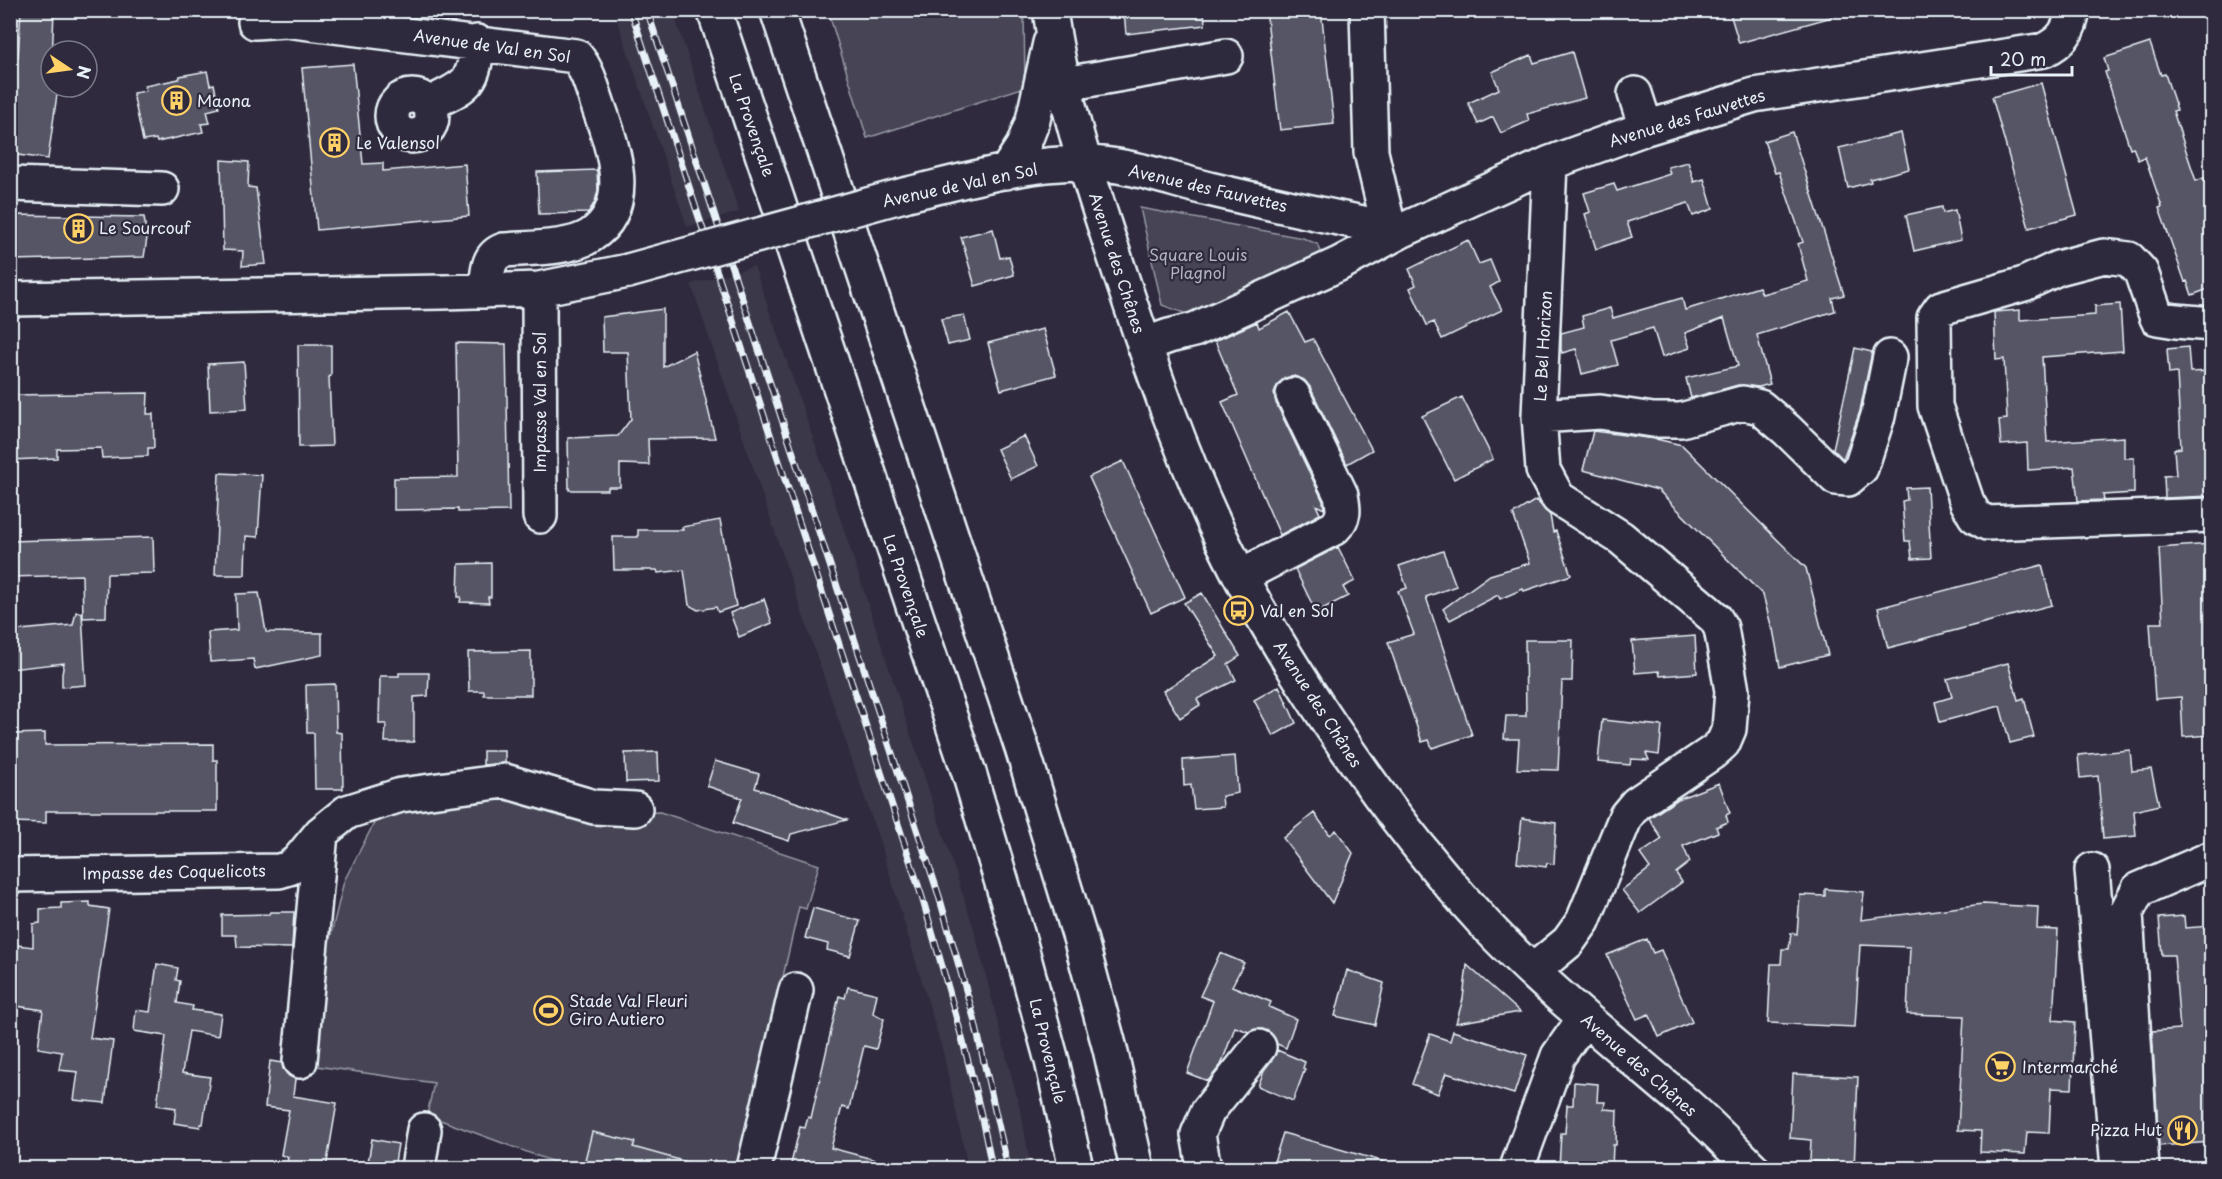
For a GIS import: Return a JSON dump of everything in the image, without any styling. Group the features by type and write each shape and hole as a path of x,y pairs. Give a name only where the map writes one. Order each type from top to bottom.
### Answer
{"main road":[{"name":"La Provençale","path":"714,10 970,776 1020,943 1052,1061 1076,1168"},
{"path":"777,10 1022,748 1098,1006 1137,1168"},
{"path":"1367,10 1371,152 1395,229"},
{"name":"Avenue des Fauvettes","path":"1144,345 1194,330 1339,264 1395,229 1550,163 1646,128 1754,95 2044,50 2057,44 2068,31 2073,10"},
{"name":"Avenue de Val en Sol","path":"270,21 477,42 576,56 587,74 613,147 617,175 616,195 607,221 589,237 568,244 497,252 492,256 489,264 486,291"},
{"path":"1006,172 1023,146 1033,120 1051,21"},
{"name":"Avenue des Chênes","path":"1051,21 1065,84 1103,223 1144,345 1188,464 1223,542 1286,658 1381,800 1425,856 1487,926 1584,1019 1690,1108 1752,1168"},
{"path":"429,104 453,92 468,80 476,65 477,42"},
{"path":"1065,84 1226,56"},
{"path":"1635,94 1646,128"},
{"name":"Avenue des Fauvettes","path":"1086,163 1120,167 1236,195 1395,229"},
{"name":"Avenue de Val en Sol","path":"10,299 486,291 539,288 628,271 904,195 1006,172 1056,164 1086,163"},
{"name":"Le Bel Horizon","path":"1550,163 1539,416 1600,412 1653,420 1681,420 1743,403 1760,407 1836,478 1848,479 1861,468 1878,416 1890,357"},
{"path":"10,184 162,189"},
{"path":"2211,324 2157,318 2141,272 2129,259 2104,256 2058,268 2024,284 1941,308 1934,318 1935,406 1967,502 1975,516 1986,523 2211,515"},
{"name":"Impasse Val en Sol","path":"539,288 540,516"},
{"path":"1241,576 1334,528 1342,520 1344,511 1341,495 1293,396"},
{"path":"1533,971 1568,942 1583,921 1626,816 1636,804 1723,743 1729,729 1729,705 1732,691 1721,628 1715,618 1622,538 1558,498 1543,470 1539,416"},
{"name":"Impasse des Coquelicots","path":"10,875 279,871 289,868 298,861 321,833 347,812 401,795 505,781 594,807 635,809"},
{"path":"300,1060 321,833"},
{"path":"2142,1168 2126,913 2138,890 2211,858"},
{"path":"2092,870 2118,1168"},
{"path":"754,1168 796,990"},
{"path":"1517,1168 1558,1056 1584,1019"},
{"path":"1204,1168 1198,1134 1208,1111 1259,1047"},
{"path":"418,1168 424,1130"}],"shaded area":[{"path":"614,11 673,11 739,212 687,227"},
{"path":"754,266 834,499 974,929 1022,1117 1031,1168 968,1168 943,1052 882,849 691,284"}],"green space":[{"path":"828,11 1024,11 1025,87 867,138"},
{"name":"Square Louis Plagnol","path":"1140,208 1303,238 1317,244 1324,257 1192,316 1162,305"},
{"name":"Stade Val Fleuri Giro Autiero","path":"506,789 604,814 660,812 819,865 806,909 799,907 739,1168 570,1168 427,1115 434,1083 317,1066 326,955 344,881 385,802"}],"building":[{"path":"21,10 54,10 53,39 39,39 39,99 56,99 48,159 10,154 10,57 18,58"},
{"path":"1124,10 1204,10 1205,25 1126,34"},
{"path":"1266,10 1321,10 1334,124 1280,130"},
{"path":"1729,10 1831,10 1832,17 1739,43"},
{"path":"2150,43 2161,75 2165,74 2177,110 2173,111 2196,181 2204,178 2211,200 2211,288 2192,295 2187,281 2185,282 2159,208 2162,207 2145,157 2138,160 2133,147 2130,148 2105,72 2108,71 2104,58"},
{"path":"1572,52 1585,98 1527,114 1529,121 1501,133 1493,117 1478,124 1468,103 1499,89 1492,72 1531,55 1534,63"},
{"name":"Le Valensol","path":"353,64 363,164 383,163 383,171 465,164 469,216 317,230 302,68"},
{"name":"Maona","path":"207,71 210,85 214,84 219,108 207,111 210,123 201,124 203,132 157,142 156,139 143,141 133,93 146,91 145,86"},
{"path":"2041,83 2077,215 2029,228 1992,97"},
{"path":"1792,132 1844,295 1832,298 1835,311 1757,335 1770,384 1759,387 1738,385 1691,398 1686,378 1738,366 1724,318 1685,333 1690,348 1662,357 1653,328 1611,340 1618,365 1582,374 1576,349 1562,353 1561,333 1584,327 1582,316 1610,308 1613,318 1682,298 1685,310 1759,287 1762,294 1808,281 1798,244 1803,242 1779,172 1775,173 1764,141"},
{"path":"1901,133 1909,169 1870,179 1871,182 1848,188 1839,148"},
{"path":"221,160 249,162 248,187 256,188 266,264 242,266 243,251 223,250"},
{"path":"1688,162 1694,182 1704,179 1713,209 1693,216 1688,203 1627,222 1632,237 1596,249 1585,214 1590,212 1584,193 1614,184 1617,191 1670,174 1668,167"},
{"path":"597,170 598,190 595,202 588,213 539,214 537,172"},
{"path":"1942,207 1943,213 1955,210 1961,240 1914,251 1906,215"},
{"name":"Le Sourcouf","path":"10,215 144,217 147,238 144,257 10,260"},
{"path":"993,229 1000,258 1009,256 1014,275 975,286 961,237"},
{"path":"1468,240 1479,264 1490,260 1499,282 1490,287 1502,310 1442,339 1434,322 1427,325 1410,288 1416,285 1409,269"},
{"path":"2120,304 2123,351 2042,357 2047,442 2124,437 2124,458 2134,458 2134,493 2103,495 2104,500 2078,501 2074,467 2028,470 2027,443 2001,445 1999,420 2007,419 2004,359 1996,360 1994,312 2020,310 2020,320 2095,315 2095,306"},
{"path":"663,309 663,367 694,351 715,438 648,439 649,465 620,464 620,487 608,487 608,490 569,490 568,438 618,436 631,419 628,352 603,352 602,317"},
{"path":"1289,312 1305,342 1313,339 1372,450 1347,464 1310,387 1304,380 1294,376 1285,378 1278,384 1274,393 1276,403 1323,501 1324,509 1316,505 1320,514 1280,535 1222,402 1238,395 1215,341 1257,322 1259,328"},
{"path":"964,315 970,340 948,345 941,319"},
{"path":"1043,329 1056,375 1001,390 988,343"},
{"path":"456,343 506,344 509,511 394,510 394,478 458,477"},
{"path":"298,345 331,345 331,376 329,377 332,446 299,447"},
{"path":"2188,347 2190,372 2211,371 2211,447 2209,447 2211,496 2165,498 2164,476 2176,475 2174,449 2181,448 2177,373 2169,374 2167,349"},
{"path":"1855,348 1872,352 1860,411 1843,459 1833,449"},
{"path":"244,362 247,409 210,411 208,364"},
{"path":"148,393 147,414 153,414 154,448 148,448 148,456 102,458 101,448 57,449 57,458 10,460 10,395"},
{"path":"1462,397 1493,459 1454,479 1422,416"},
{"path":"1593,431 1656,439 1682,445 1806,568 1828,655 1780,667 1773,629 1763,595 1658,490 1583,470"},
{"path":"1024,436 1038,466 1011,479 997,449"},
{"path":"1123,461 1185,597 1151,613 1089,477"},
{"path":"219,473 262,475 258,537 246,536 245,575 215,575"},
{"path":"1927,487 1931,558 1912,559 1910,541 1905,541 1902,501 1907,500 1906,488"},
{"path":"1536,500 1550,515 1553,532 1556,531 1571,575 1524,591 1523,589 1500,599 1498,595 1450,620 1443,609 1490,575 1530,563 1513,514"},
{"path":"720,520 736,606 718,612 716,607 698,610 689,605 684,570 658,573 657,570 614,570 613,537 638,537 638,530 683,530 682,527"},
{"path":"153,537 154,573 107,574 106,617 83,618 82,575 10,577 10,541"},
{"path":"2211,544 2211,735 2183,737 2181,697 2155,699 2150,623 2163,623 2159,548"},
{"path":"1338,547 1355,581 1343,587 1348,596 1316,612 1295,569"},
{"path":"1443,551 1456,586 1426,597 1472,735 1432,748 1429,740 1422,742 1388,642 1414,634 1398,591 1407,588 1399,566"},
{"path":"491,563 489,603 460,602 461,597 458,597 459,564"},
{"path":"2042,565 2052,605 1888,648 1878,608"},
{"path":"259,593 266,632 322,633 322,655 255,669 253,659 210,662 208,632 237,630 236,594"},
{"path":"1202,593 1240,656 1228,664 1236,680 1197,699 1200,705 1180,718 1163,691 1218,656 1184,603"},
{"path":"764,599 772,623 739,637 730,613"},
{"path":"76,612 82,613 86,685 62,687 64,663 10,669 10,631 73,625"},
{"path":"1695,636 1697,673 1660,676 1659,671 1635,673 1632,641"},
{"path":"1525,640 1573,640 1572,681 1562,681 1558,770 1517,769 1519,739 1504,739 1506,716 1526,716"},
{"path":"531,651 531,695 484,695 484,691 469,691 468,652"},
{"path":"2008,663 2018,700 2024,698 2034,737 2010,743 2000,706 1940,722 1935,702 1952,697 1947,679"},
{"path":"399,673 429,673 428,696 414,697 414,742 385,742 386,724 379,724 380,676 399,676"},
{"path":"335,684 336,732 342,733 343,789 315,789 314,733 307,733 306,685"},
{"path":"1279,686 1296,723 1273,736 1254,700"},
{"path":"1602,720 1662,726 1659,755 1646,753 1649,760 1631,759 1630,765 1598,762"},
{"path":"45,733 45,745 213,744 213,760 217,760 217,811 46,811 46,823 10,822 10,734"},
{"path":"2130,750 2132,771 2151,769 2159,805 2134,811 2136,836 2103,839 2098,776 2080,778 2078,755"},
{"path":"483,751 505,751 505,763 483,765"},
{"path":"658,752 659,781 626,782 625,753"},
{"path":"1235,756 1238,793 1222,796 1223,807 1194,809 1191,785 1184,786 1183,760"},
{"path":"715,761 759,774 755,788 847,820 791,834 789,841 733,823 742,798 707,786"},
{"path":"1719,783 1730,813 1726,815 1728,822 1716,827 1718,832 1683,846 1690,862 1676,873 1682,882 1640,913 1622,890 1650,868 1640,854 1662,839 1649,818 1678,799"},
{"path":"1314,813 1330,835 1336,830 1353,853 1332,903 1283,838"},
{"path":"1522,818 1556,823 1554,864 1547,863 1546,867 1517,863"},
{"path":"1825,889 1864,892 1861,920 1983,904 2038,907 2037,929 2058,930 2053,1020 2075,1022 2072,1089 2051,1088 2049,1133 2027,1132 2025,1154 1980,1152 1981,1131 1958,1130 1964,1016 1907,1014 1910,947 1860,945 1855,1027 1768,1023 1771,964 1781,964 1782,949 1789,949 1791,933 1797,934 1800,895 1825,896"},
{"path":"90,902 90,906 109,909 90,1038 113,1041 105,1103 74,1100 78,1072 59,1070 62,1052 38,1048 43,1010 10,1005 18,945 33,947 33,924 40,923 40,909 61,908 61,903"},
{"path":"813,908 860,921 850,956 827,950 828,944 805,938"},
{"path":"270,912 294,912 292,948 237,947 236,935 222,935 222,915 269,914"},
{"path":"2184,916 2185,928 2211,926 2211,1142 2159,1146 2152,1031 2180,1029 2174,955 2162,955 2159,918"},
{"path":"1647,939 1653,953 1661,950 1692,1022 1659,1037 1649,1014 1637,1019 1607,955"},
{"path":"1220,953 1244,963 1232,986 1271,1002 1269,1007 1296,1019 1286,1048 1277,1044 1271,1033 1262,1029 1249,1032 1235,1027 1221,1065 1208,1081 1187,1073 1213,1001 1200,996"},
{"path":"157,964 178,968 176,980 180,981 177,1003 193,1006 192,1010 221,1014 218,1036 189,1031 182,1073 210,1077 203,1124 200,1127 174,1123 176,1108 157,1105 166,1036 134,1031 136,1010 150,1012"},
{"path":"1467,965 1520,1012 1456,1023 1463,999"},
{"path":"1347,970 1384,983 1375,1025 1335,1016"},
{"path":"848,987 877,994 873,1013 884,1019 876,1049 864,1046 849,1109 842,1107 831,1148 880,1161 879,1168 790,1168 800,1127 805,1128 808,1117 811,1118 839,996 845,998"},
{"path":"1453,1031 1527,1055 1514,1094 1446,1073 1438,1094 1412,1084 1430,1034 1450,1041"},
{"path":"1277,1050 1305,1062 1303,1068 1305,1069 1293,1101 1258,1086"},
{"path":"270,1061 282,1063 283,1069 295,1079 293,1096 337,1103 326,1168 286,1168 288,1157 281,1155 289,1110 265,1107"},
{"path":"1793,1074 1858,1077 1854,1168 1832,1168 1832,1162 1810,1161 1811,1140 1790,1138"},
{"path":"1574,1082 1598,1084 1597,1102 1605,1102 1604,1109 1617,1110 1616,1145 1613,1145 1612,1168 1559,1168 1561,1133 1565,1133 1567,1105 1573,1105"},
{"path":"592,1132 635,1142 633,1147 687,1162 687,1168 583,1168"},
{"path":"1283,1133 1385,1162 1384,1168 1272,1168"},
{"path":"372,1139 398,1144 394,1168 367,1168"}],"railway":[{"path":"631,10 922,897 969,1066 992,1168"},
{"path":"647,10 939,896 974,1018 1008,1168"}],"place":[{"name":"Maona","path":"176,101"},
{"name":"Le Valensol","path":"335,143"},
{"name":"Le Sourcouf","path":"78,228"},
{"name":"Val en Sol","path":"1239,611"},
{"name":"Stade Val Fleuri Giro Autiero","path":"548,1010"},
{"name":"Intermarché","path":"2001,1067"},
{"name":"Pizza Hut","path":"2183,1130"}]}
